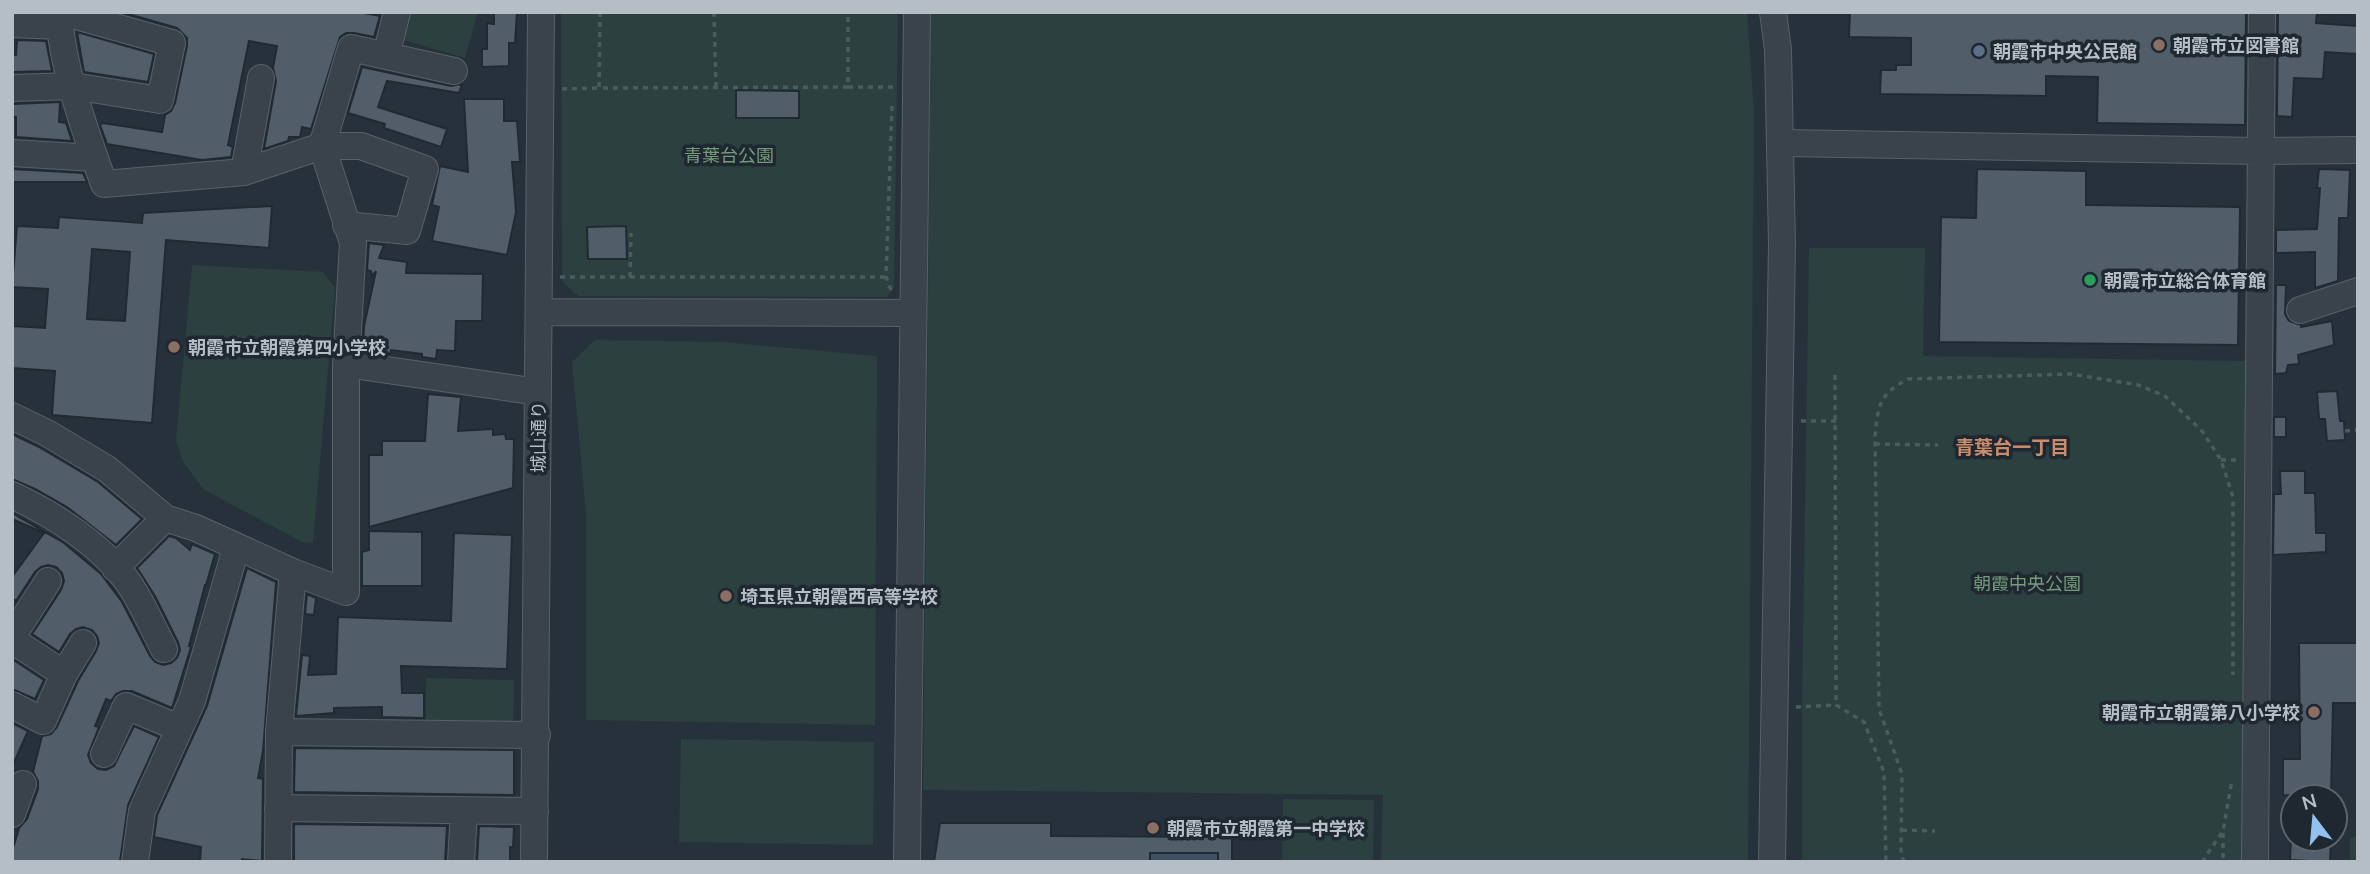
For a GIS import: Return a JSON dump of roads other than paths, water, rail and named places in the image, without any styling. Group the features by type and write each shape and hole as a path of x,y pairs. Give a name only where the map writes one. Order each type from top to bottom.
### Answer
{"street":[{"path":"386,56 397,12"},
{"name":"城山通り","path":"534,862 541,12"},
{"path":"907,862 903,306 917,12"},
{"path":"1772,862 1782,244 1779,50 1773,12"},
{"path":"2255,862 2262,12"},
{"path":"60,17 73,86 104,184 244,172 322,146 361,146 425,169 407,231 346,225"},
{"path":"12,24 60,17 172,43 160,100 73,86 12,88"},
{"path":"12,416 47,433 107,469 166,518 196,528 236,548 346,592 346,364 353,243 322,146 351,48 454,71"},
{"path":"244,172 261,78"},
{"path":"1782,143 2261,151 2358,150"},
{"path":"12,153 95,158"},
{"path":"2300,310 2358,291"},
{"path":"539,312 903,306"},
{"path":"346,364 538,392"},
{"path":"12,495 41,509 91,543 126,579 164,649"},
{"path":"115,568 166,518"},
{"path":"135,862 142,811 192,701 236,548"},
{"path":"278,862 279,732 293,572"},
{"path":"48,582 12,639 64,674"},
{"path":"12,705 43,721 64,674 83,643"},
{"path":"104,754 126,706 179,728"},
{"path":"279,732 537,735"},
{"path":"12,814 23,783"},
{"path":"278,808 535,811"},
{"path":"461,862 464,812"}],"water":[{"path":"1150,853 1218,853 1218,862 1150,862"}],"place":[{"name":"朝霞市立図書館","path":"2159,45"},
{"name":"朝霞市中央公民館","path":"1979,51"},
{"name":"朝霞市立総合体育館","path":"2090,280"},
{"name":"朝霞市立朝霞第四小学校","path":"174,347"},
{"name":"埼玉県立朝霞西高等学校","path":"726,596"},
{"name":"朝霞市立朝霞第八小学校","path":"2314,712"},
{"name":"朝霞市立朝霞第一中学校","path":"1153,828"}],"district":[{"name":"青葉台一丁目","path":"2012,447"}],"park label":[{"name":"青葉台公園","path":"729,155"},
{"name":"朝霞中央公園","path":"2027,583"}]}
